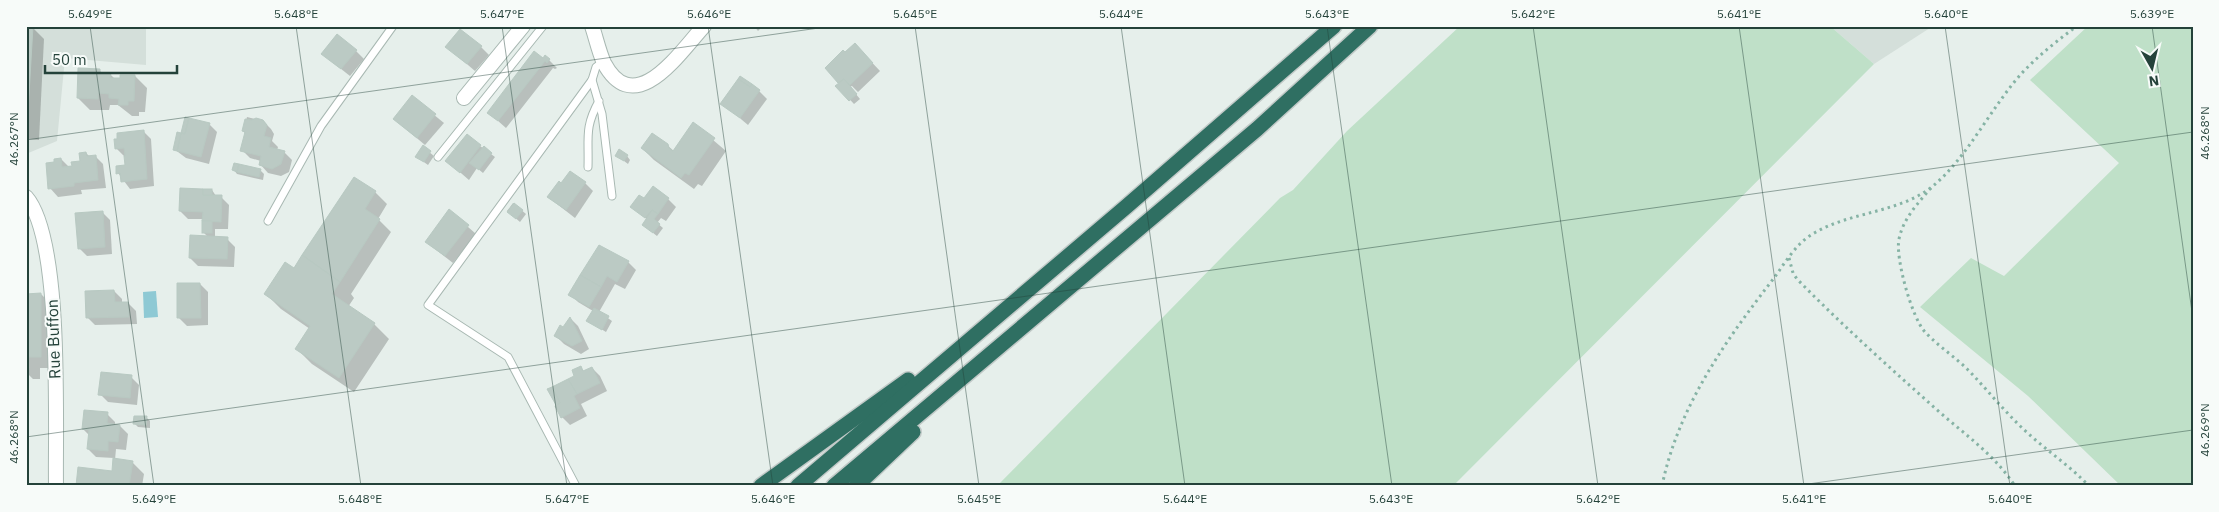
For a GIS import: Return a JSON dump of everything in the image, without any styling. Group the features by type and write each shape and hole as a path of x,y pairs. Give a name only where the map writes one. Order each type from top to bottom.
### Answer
{"highway":[{"path":"798,486 1334,26"},
{"path":"834,486 1257,129 1370,26"},
{"path":"761,486 998,315"},
{"path":"856,486 1017,333"}],"street":[{"path":"464,98 523,26"},
{"path":"592,26 604,61 616,78 628,85 638,86 649,83 658,76 704,26"},
{"name":"Rue Buffon","path":"26,197 42,227 52,293 56,486"}],"lane":[{"path":"268,221 320,126 393,26"},
{"path":"438,157 543,26"},
{"path":"576,486 508,357 428,305 592,80 596,67 604,61"},
{"path":"592,80 599,101 607,144 612,196"},
{"path":"588,167 588,125 590,117 599,101"}],"path":[{"path":"2077,26 2055,42 2022,73 1954,162 1913,208 1898,240 1898,253 1909,300 1916,319 1925,332 1970,372 1998,405 2030,436 2067,464 2089,486"},
{"path":"1662,486 1665,470 1685,414 1701,384 1738,324 1795,249 1810,235 1852,216 1887,208 1910,199 1933,186"},
{"path":"1789,258 1793,273 1838,321 1955,426 1980,444 2007,473 2015,486"}],"shaded area":[{"path":"26,26 146,26 146,65 65,58 57,141 26,154"},
{"path":"1830,26 1933,26 1874,64"}],"green space":[{"path":"1460,26 1830,26 1874,64 1453,486 997,486 1280,198 1293,190 1347,131"},
{"path":"2088,26 2193,26 2193,486 2121,486 2028,396 1920,307 1971,258 2004,276 2119,163 2030,80"}],"water":[{"path":"156,291 158,317 144,318 143,292"}],"building":[{"path":"26,26 33,26 27,129 26,129"},
{"path":"460,29 482,46 467,64 445,47"},
{"path":"337,34 357,50 341,69 321,54"},
{"path":"855,43 873,63 850,85 844,79 838,83 825,68 843,50 845,52"},
{"path":"534,51 543,58 545,55 550,59 547,63 545,61 498,121 487,113"},
{"path":"78,68 100,69 100,73 111,73 110,78 120,78 120,75 135,75 134,101 128,101 128,105 118,105 119,99 109,98 109,94 98,93 98,99 77,98"},
{"path":"740,76 752,84 750,87 738,79"},
{"path":"738,79 750,87 752,84 760,90 740,118 720,104"},
{"path":"844,79 857,94 849,101 835,86"},
{"path":"412,95 436,114 417,138 393,119"},
{"path":"185,117 189,118 185,134 181,133"},
{"path":"189,118 210,123 201,157 177,151 181,133 185,134"},
{"path":"256,118 263,120 267,125 264,136 271,138 269,147 285,151 281,164 272,169 259,165 261,156 240,151 245,132 242,131 245,119 252,120"},
{"path":"693,122 715,138 689,175 685,173 681,178 641,148 652,133 668,144 669,148 673,151"},
{"path":"144,130 147,179 121,182 120,173 116,174 116,166 125,165 124,148 115,149 114,139 117,139 117,133"},
{"path":"177,132 181,133 177,151 173,150"},
{"path":"467,134 481,145 460,173 445,161"},
{"path":"423,145 431,151 424,162 415,157"},
{"path":"484,146 492,153 479,170 469,163"},
{"path":"619,149 628,155 624,161 615,156"},
{"path":"86,152 87,156 96,155 98,180 74,183 74,186 48,189 46,163 54,162 54,159 61,158 62,167 72,166 71,162 80,161 79,153"},
{"path":"234,163 239,164 237,172 232,170"},
{"path":"239,164 261,169 259,177 237,172"},
{"path":"570,171 586,182 566,210 547,197 559,181 561,183"},
{"path":"354,177 376,191 365,209 380,219 340,282 302,255"},
{"path":"653,186 669,198 658,214 652,210 645,218 630,207 639,195 644,198"},
{"path":"180,188 203,189 203,195 222,195 221,222 202,221 203,212 179,211"},
{"path":"203,189 212,189 212,195 203,195"},
{"path":"514,203 523,210 516,219 507,212"},
{"path":"449,209 469,225 445,256 425,242"},
{"path":"652,210 658,214 654,219 660,224 653,233 642,225"},
{"path":"103,211 105,247 78,249 75,213"},
{"path":"202,221 212,221 212,233 202,233"},
{"path":"190,235 228,237 227,259 189,258"},
{"path":"599,245 629,261 617,282 607,276 601,287 580,275"},
{"path":"302,255 340,282 332,294 375,323 339,378 295,349 310,326 264,294 285,262 294,268"},
{"path":"580,275 601,287 589,307 568,295"},
{"path":"177,283 200,283 201,318 177,318"},
{"path":"114,290 115,302 128,302 129,317 86,318 85,291"},
{"path":"41,293 41,357 28,357 29,368 26,367 26,294"},
{"path":"594,308 609,316 602,330 586,321"},
{"path":"570,317 582,341 572,346 554,336 560,325 563,327"},
{"path":"581,366 583,371 592,367 600,383 577,394 568,379 574,376 572,370"},
{"path":"101,372 132,375 130,398 98,395"},
{"path":"568,379 577,394 574,396 580,408 561,418 555,406 560,403 552,387"},
{"path":"552,387 560,403 556,405 547,389"},
{"path":"84,410 108,412 107,423 120,425 118,442 108,441 108,451 87,449 89,430 82,429"},
{"path":"134,416 147,416 146,425 133,424"},
{"path":"113,458 133,461 129,486 76,486 78,467 112,471"}]}
